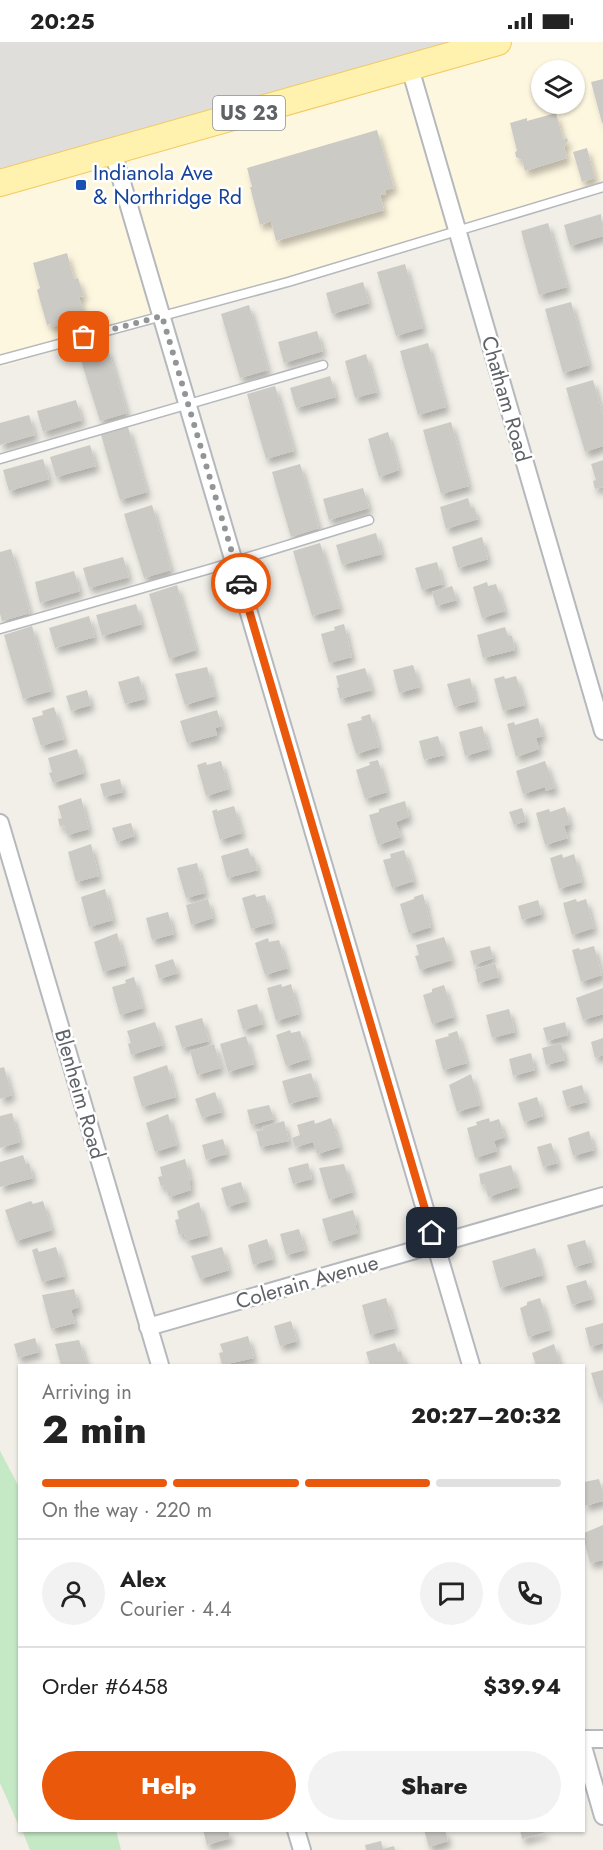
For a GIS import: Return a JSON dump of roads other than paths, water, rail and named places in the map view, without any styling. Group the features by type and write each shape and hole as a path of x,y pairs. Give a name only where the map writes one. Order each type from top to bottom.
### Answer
{"main road":[{"name":"US 23","path":"0,183 498,42"}],"street":[{"name":"Chatham Road","path":"410,68 603,730"},
{"path":"113,152 471,1364"},
{"name":"Blenheim Road","path":"0,823 160,1364"},
{"name":"Colerain Avenue","path":"148,1327 603,1196"},
{"path":"585,1739 603,1739"},
{"path":"585,1753 603,1816"},
{"path":"298,1832 302,1850"}],"lane":[{"path":"0,360 288,282 603,187"},
{"path":"0,459 324,364"},
{"path":"0,629 234,562 369,520"}],"place":[{"name":"Indianola Ave & Northridge Rd","path":"81,185"}]}
